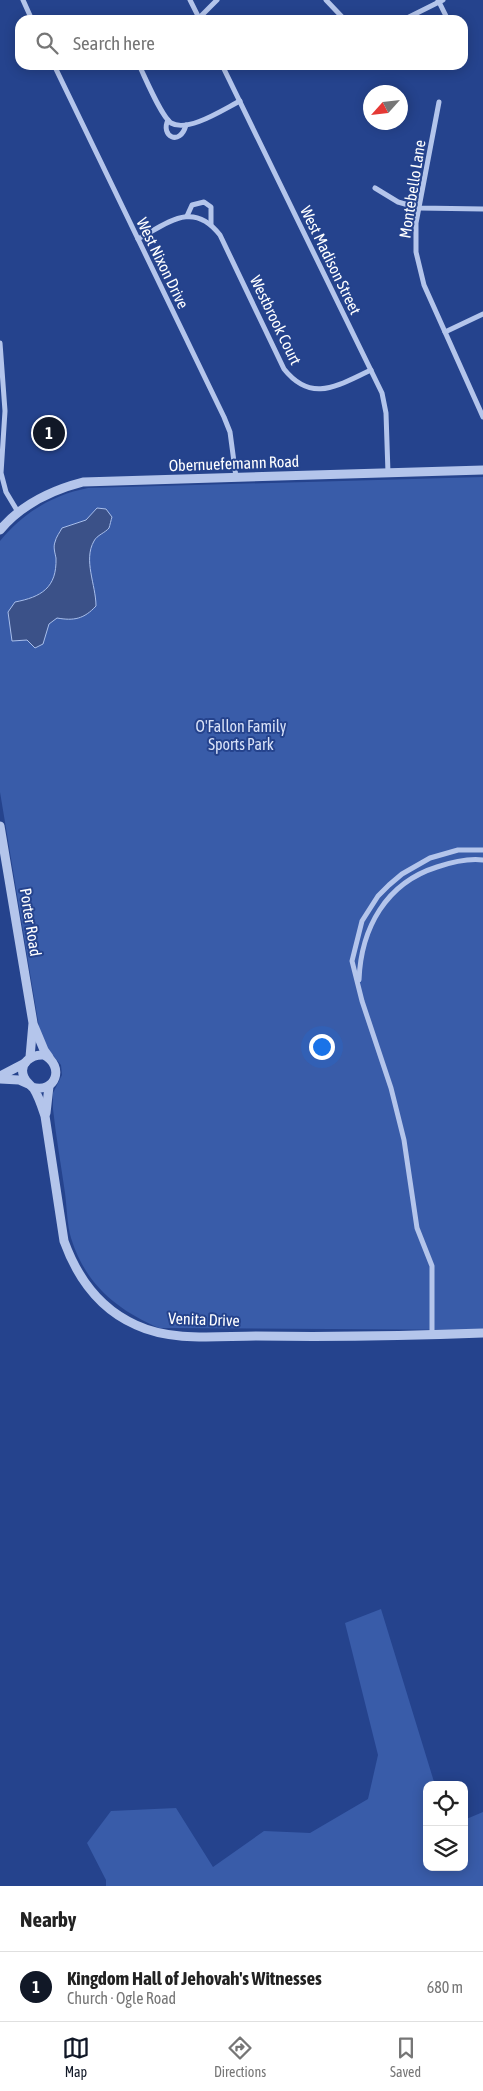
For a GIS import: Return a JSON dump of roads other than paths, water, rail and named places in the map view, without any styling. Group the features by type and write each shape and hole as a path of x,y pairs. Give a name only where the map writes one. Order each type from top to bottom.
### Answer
{"street":[{"path":"22,0 30,15"},
{"path":"190,0 198,15"},
{"path":"204,15 217,0"},
{"path":"326,0 340,15"},
{"path":"412,15 440,1 446,15"},
{"name":"West Nixon Drive","path":"56,70 227,424 233,447 236,477"},
{"path":"142,70 168,120 176,124 186,125 204,119 240,101"},
{"name":"West Madison Street","path":"224,70 385,402 388,473"},
{"name":"Montebello Lane","path":"440,102 416,223 416,252 424,285 483,417"},
{"path":"168,120 166,129 168,134 174,138 178,138 183,133 186,125"},
{"path":"375,188 398,202 419,208 483,209"},
{"name":"Westbrook Court","path":"138,239 179,217 187,216 192,205 204,202 211,207 212,216 210,224 220,235 284,369 292,379 303,386 324,389 371,370"},
{"path":"187,216 210,224"},
{"path":"446,332 483,314"},
{"path":"0,343 6,411 1,473 6,492 18,512"},
{"name":"Obernuefemann Road","path":"0,530 18,512 62,488 83,482 483,470"},
{"name":"Porter Road","path":"0,826 33,1024 44,1050 50,1058"},
{"path":"432,1335 432,1266 417,1228 399,1119 384,1065 362,1001 352,961 358,934 369,909 389,885 402,874 430,858 458,850 483,850"},
{"path":"359,983 361,956 368,929 392,893 432,868 461,860 483,860"},
{"name":"Porter Road","path":"27,1060 33,1024"},
{"path":"39,1054 50,1058 54,1062 56,1073 55,1079 49,1086 43,1088 30,1086 19,1080 0,1077 39,1054"},
{"path":"27,1060 23,1073 30,1086"},
{"name":"Venita Drive","path":"30,1086 45,1116"},
{"name":"Venita Drive","path":"49,1086 45,1116 64,1241 70,1258 91,1291 121,1318 160,1333 183,1336 483,1333"}],"place":[{"name":"Kingdom Hall of Jehovah's Witnesses","path":"49,433"}],"park label":[{"name":"O'Fallon Family Sports Park","path":"241,735"}]}
